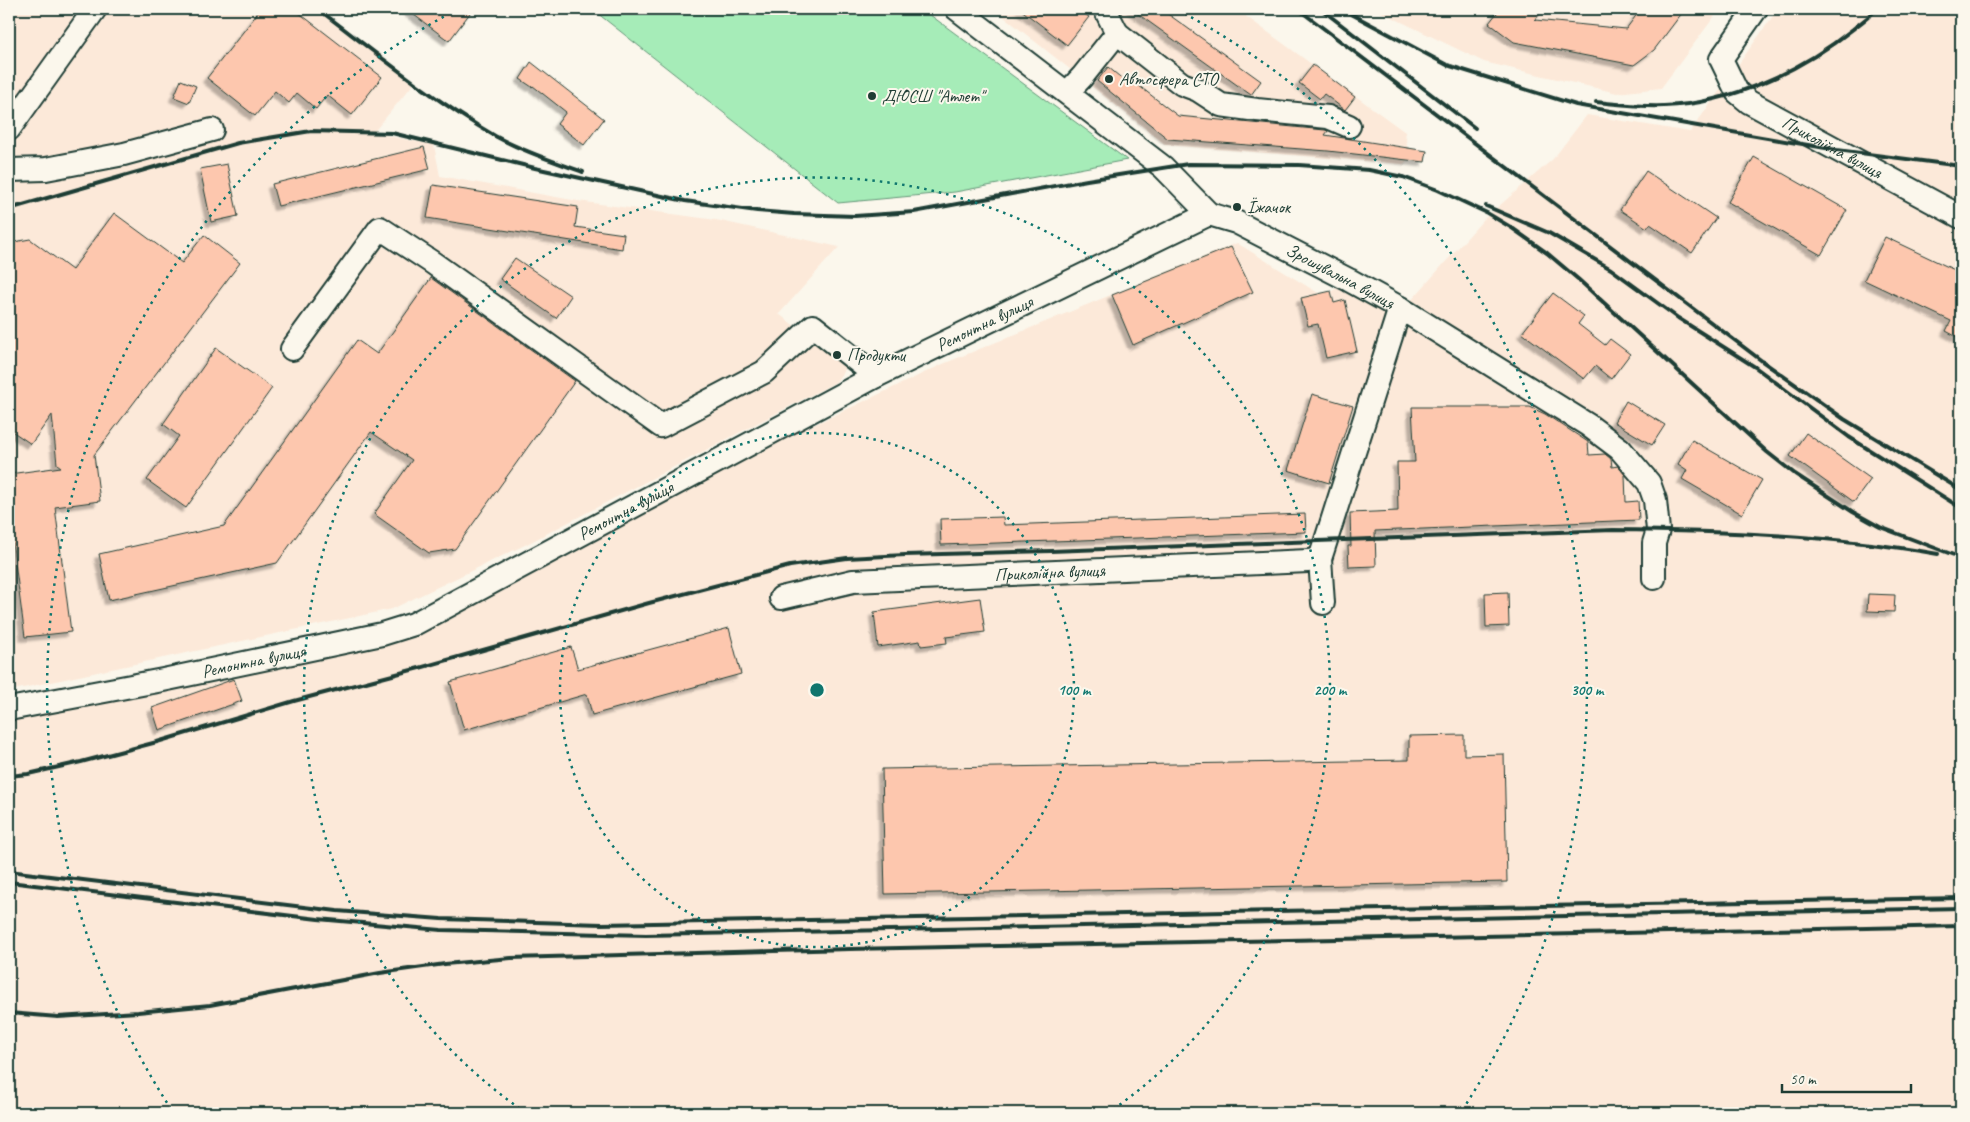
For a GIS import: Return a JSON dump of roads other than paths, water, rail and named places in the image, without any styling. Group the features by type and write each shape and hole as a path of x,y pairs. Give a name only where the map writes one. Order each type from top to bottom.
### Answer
{"street":[{"path":"9,129 94,9"},
{"name":"Зрошувальна вулиця","path":"957,9 1163,167 1209,214 1236,222 1400,308 1588,425 1620,449 1649,483 1655,500 1658,530 1654,544 1654,578"},
{"path":"1105,9 1117,33 1182,84 1198,90 1221,104 1257,110 1328,116 1349,126"},
{"name":"Приколійна вулиця","path":"1756,9 1721,58 1737,92 1749,102 1961,217"},
{"path":"1067,94 1117,33"},
{"path":"9,170 46,169 124,154 212,130"},
{"name":"Ремонтна вулиця","path":"9,709 201,672 382,634 414,624 876,376 1209,214"},
{"path":"292,349 380,228 433,263 661,426 764,372 813,326 876,376"},
{"path":"1323,603 1320,559 1400,308"},
{"name":"Приколійна вулиця","path":"781,598 853,582 1298,562 1320,559"}],"railway":[{"path":"318,9 405,75 472,122 495,136 538,156 583,172"},
{"path":"1298,9 1762,361 1844,419 1961,490"},
{"path":"1321,9 1475,128"},
{"path":"1342,9 1447,65 1576,105 1837,150 1961,166"},
{"path":"1596,102 1638,106 1664,106 1689,104 1740,92 1788,71 1811,58 1853,29 1876,9"},
{"path":"9,209 238,143 311,131 392,133 535,168 685,201 794,214 855,216 914,212 1087,180 1188,164 1299,165 1369,170 1403,177 1438,190 1487,213 1512,228 1547,253 1579,280 1767,452 1795,474 1853,512 1880,527 1959,557"},
{"path":"1486,206 1549,233 1611,269 1678,318 1755,367 1849,437 1961,508"},
{"path":"9,776 28,774 81,762 157,742 294,701 790,566 847,558 1613,530 1817,538 1938,554"},
{"path":"9,871 337,911 441,919 602,924 1961,898"},
{"path":"9,882 318,919 441,930 646,935 1961,908"},
{"path":"9,1013 58,1017 210,1005 380,973 445,964 511,958 850,949 1961,926"}],"place":[{"name":"Автосфера СТО","path":"1109,79"},
{"name":"ДЮСШ \"Атлет\"","path":"872,96"},
{"name":"Їжачок","path":"1237,207"},
{"name":"Продукти","path":"837,355"}]}
